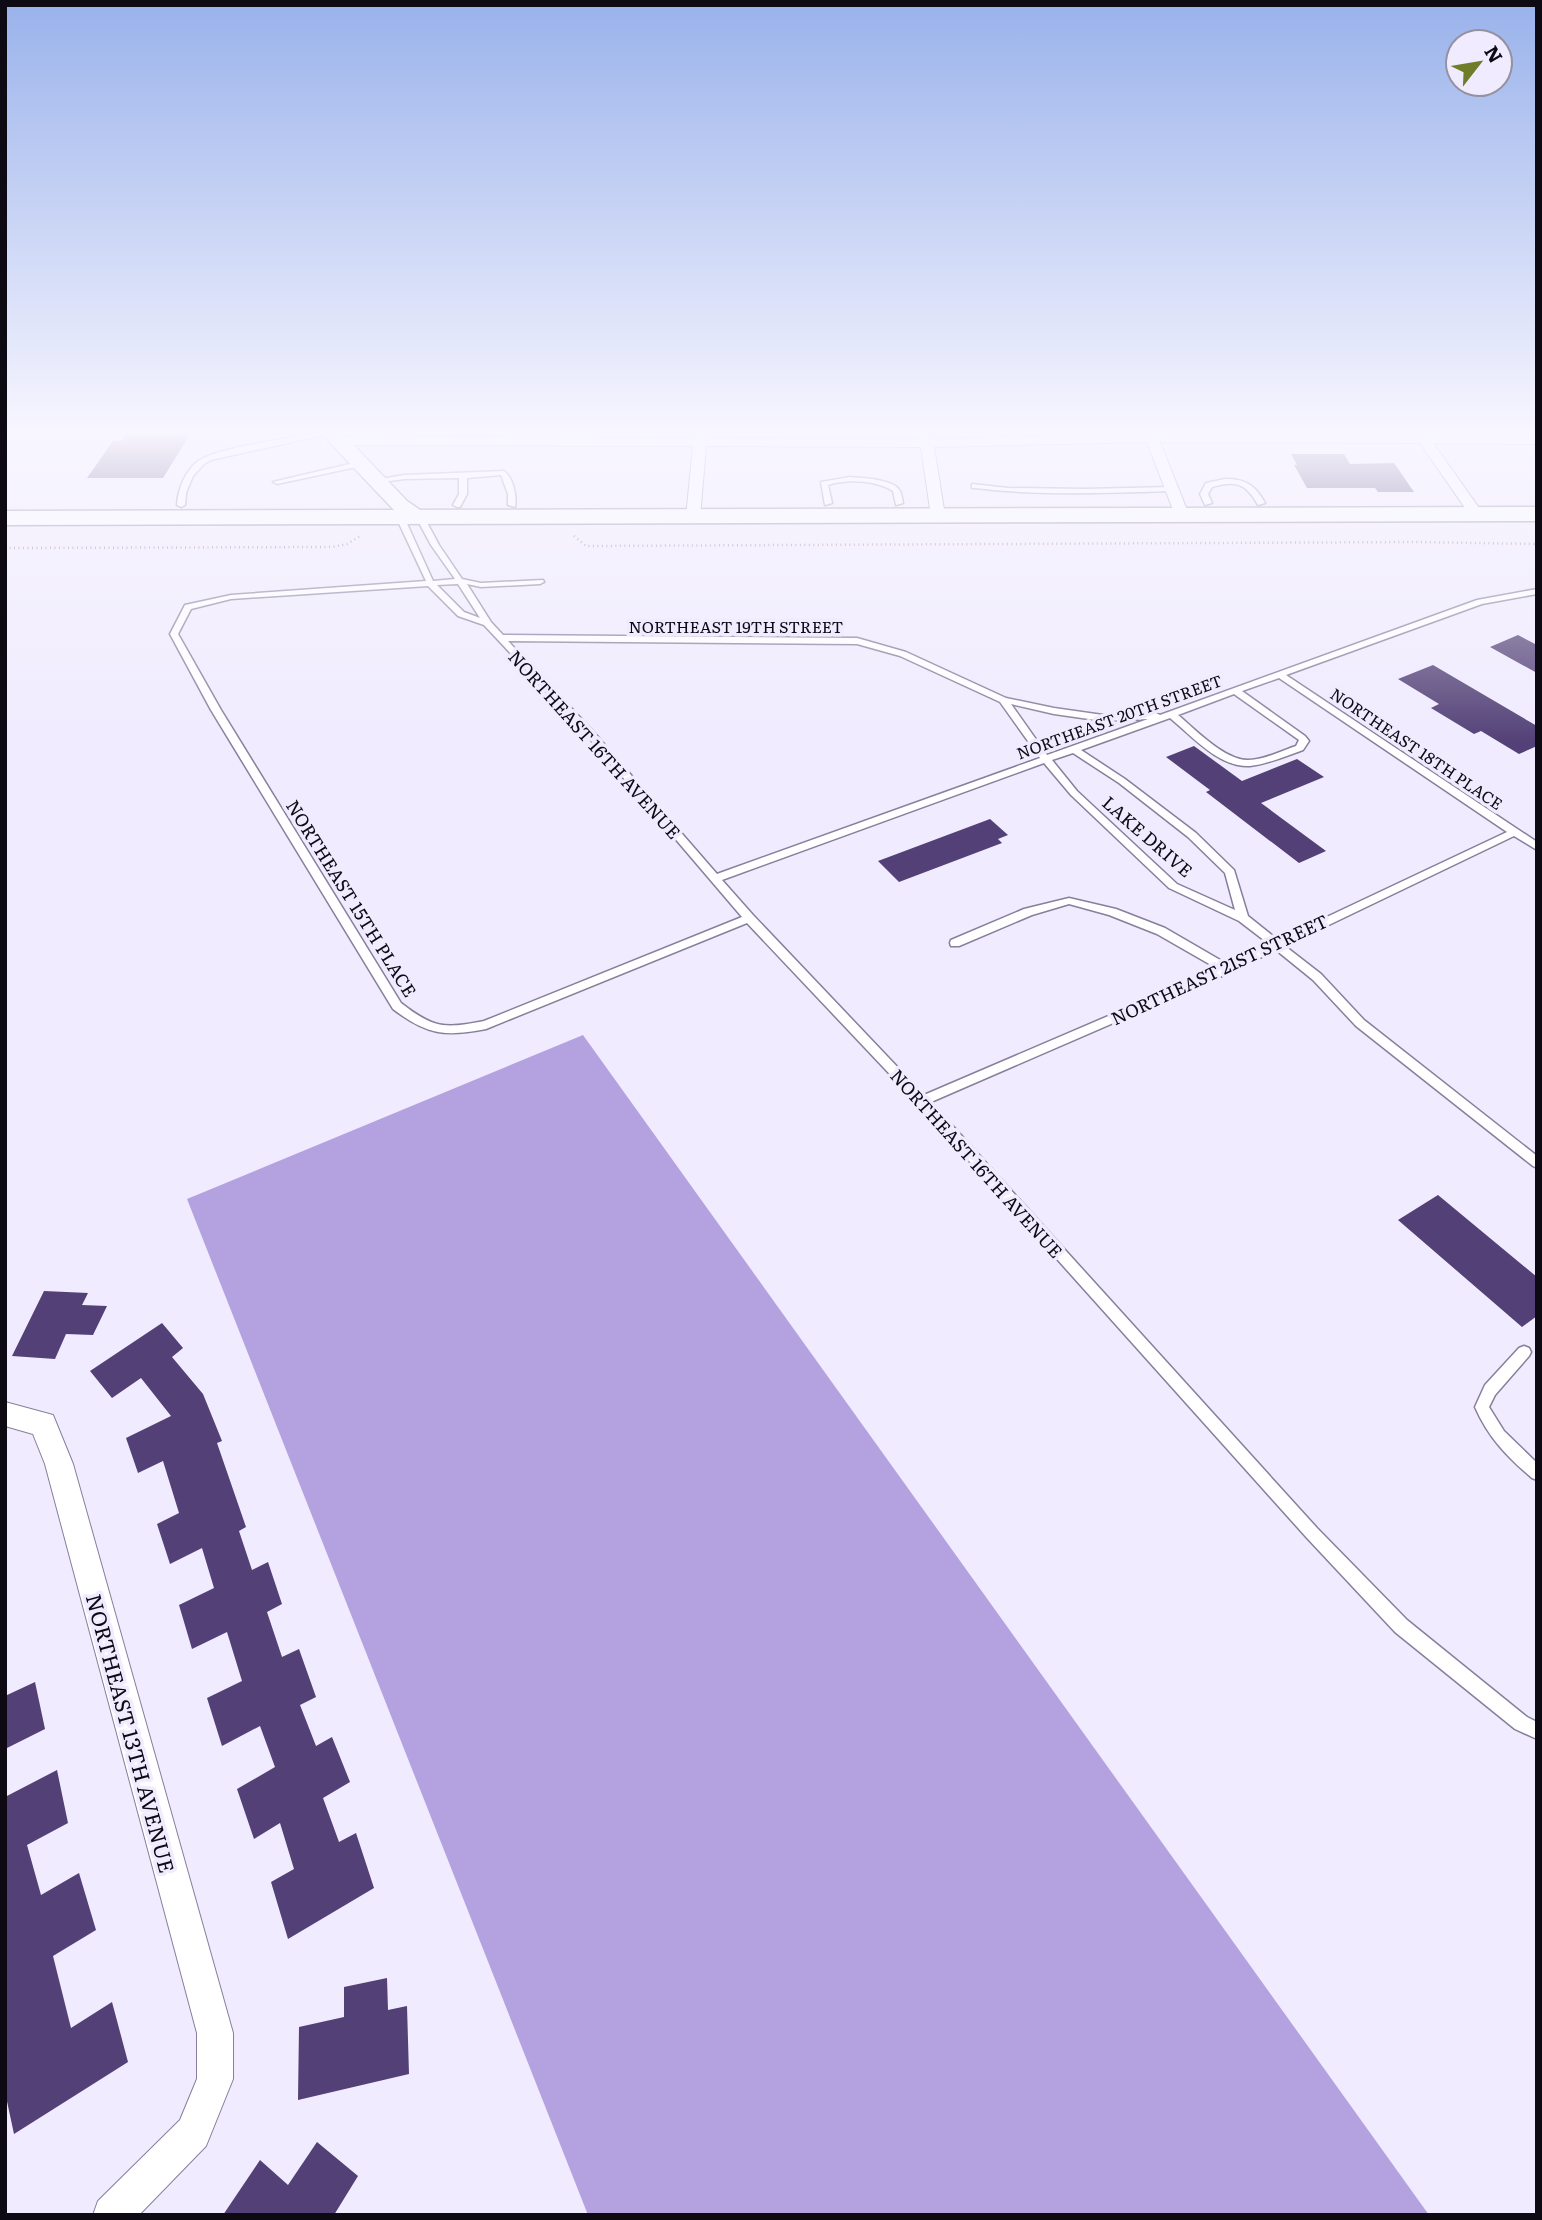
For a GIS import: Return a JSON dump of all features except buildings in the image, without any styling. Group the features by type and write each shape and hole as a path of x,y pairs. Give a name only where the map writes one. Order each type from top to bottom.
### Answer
{"street":[{"name":"NORTHEAST 13TH AVENUE","path":"7,1414 43,1424 59,1464 215,2033 215,2079 193,2133 112,2215"}],"lane":[{"path":"414,537 431,584 461,581 481,585 540,582"},
{"path":"426,537 461,581 487,623"},
{"name":"NORTHEAST 15TH PLACE","path":"431,584 231,597 188,607 174,634 230,733 397,1006 421,1025 452,1032 486,1025 748,918"},
{"name":"NORTHEAST 16TH AVENUE","path":"431,584 461,614 487,623 588,731 748,918 922,1101 1312,1533 1401,1626 1521,1723 1537,1731"},
{"name":"NORTHEAST 20TH STREET","path":"715,879 1480,602 1537,591"},
{"name":"NORTHEAST 19TH STREET","path":"501,638 856,641 902,654 1003,700 1054,712 1103,718 1169,715"},
{"name":"NORTHEAST 18TH PLACE","path":"1280,675 1537,847"},
{"path":"1169,715 1236,762 1247,764 1300,748 1304,741 1302,738 1235,691"},
{"name":"LAKE DRIVE","path":"1003,700 1045,760 1091,810 1173,886 1243,918 1317,976 1360,1023 1537,1163"},
{"path":"1074,749 1122,781 1192,835 1230,872 1243,918"},
{"name":"NORTHEAST 21ST STREET","path":"922,1101 1227,968 1515,832"},
{"path":"955,943 1028,912 1069,901 1112,912 1161,931 1227,968"},
{"path":"1524,1352 1490,1390 1482,1407 1488,1423 1507,1446 1537,1474"}],"path":[{"path":"5,548 332,547 347,544 358,537"},
{"path":"574,537 586,546 1388,542 1537,544"}],"shaded area":[{"path":"583,1035 1429,2215 588,2215 187,1199"}]}
